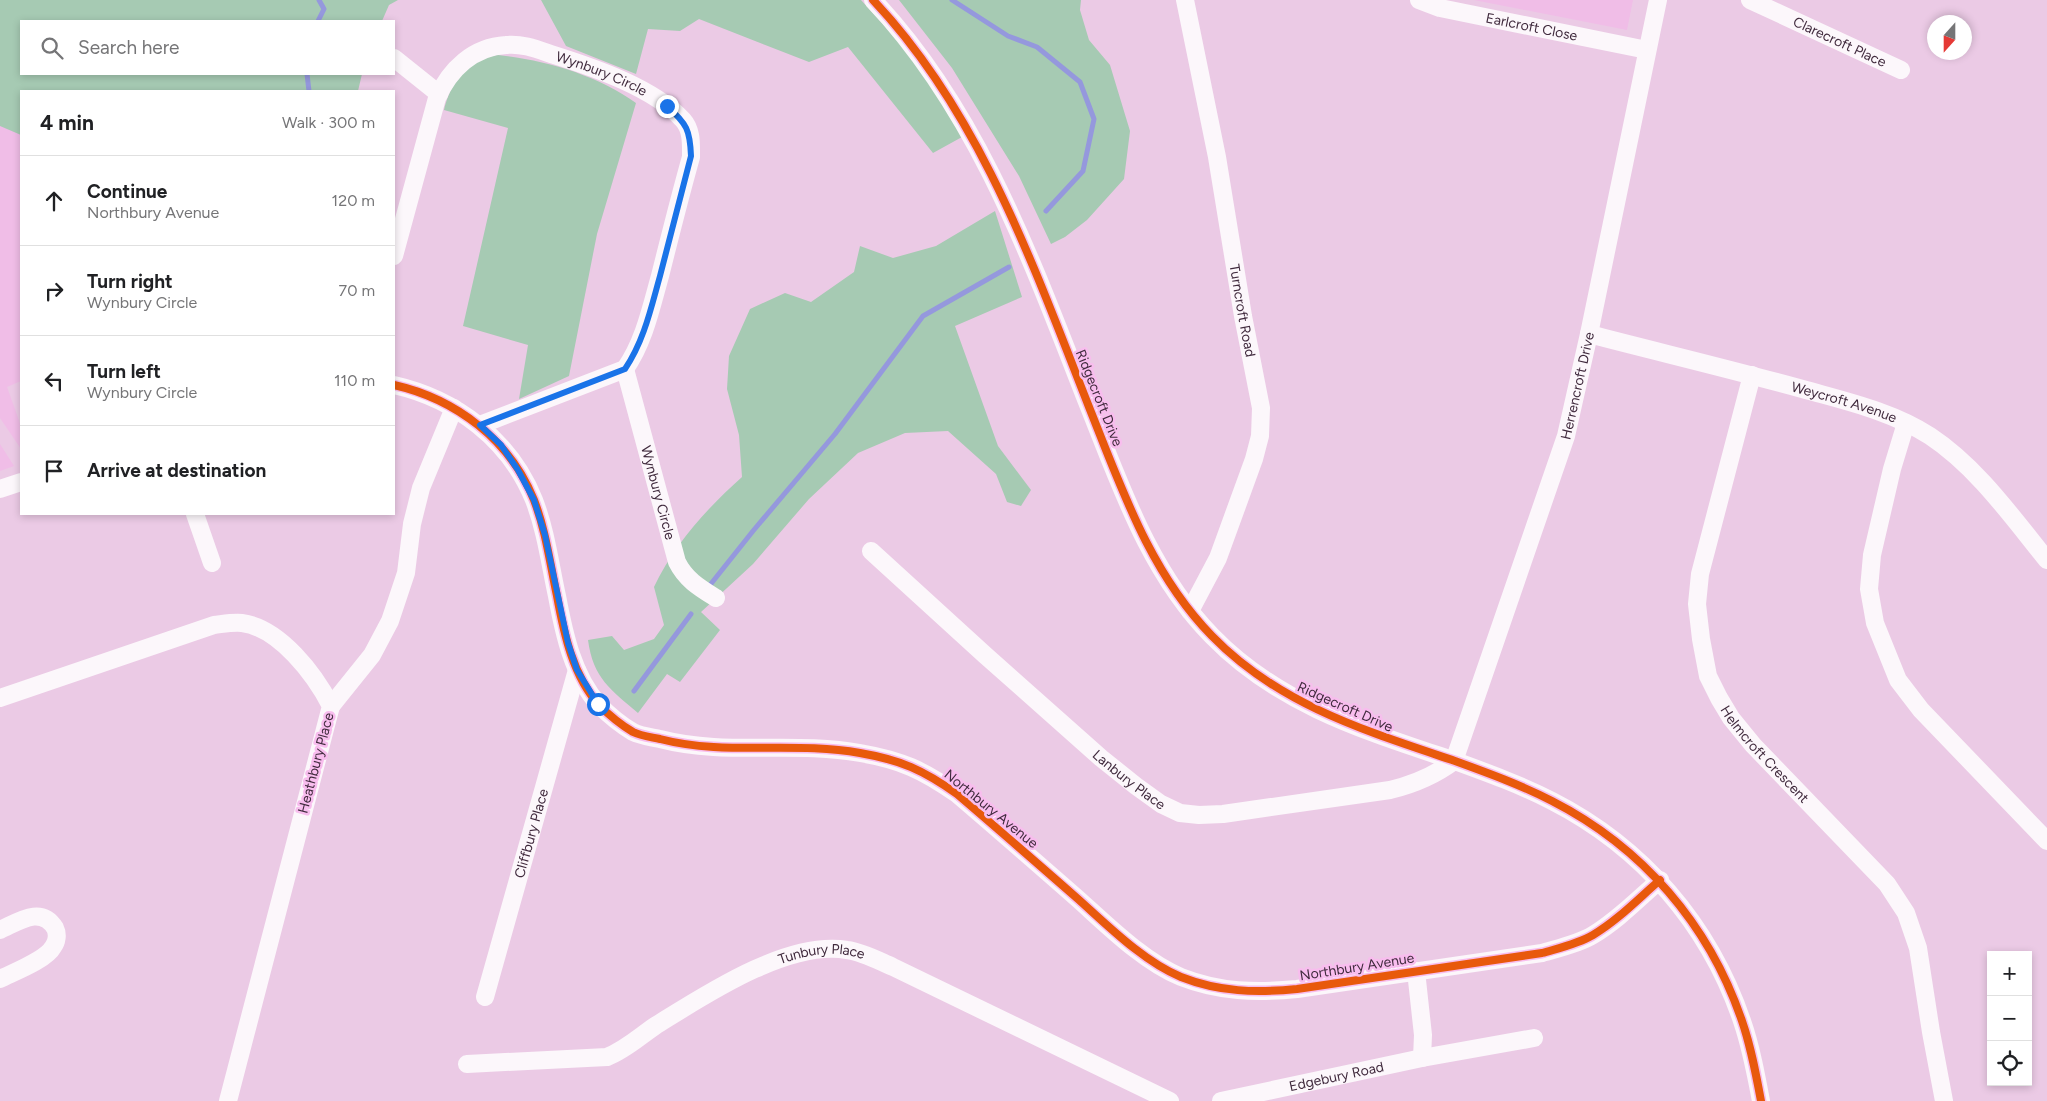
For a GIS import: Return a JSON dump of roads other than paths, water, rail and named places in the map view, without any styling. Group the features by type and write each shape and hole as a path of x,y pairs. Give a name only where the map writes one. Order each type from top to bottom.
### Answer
{"street":[{"name":"Ridgecroft Drive","path":"873,0 892,20 934,75 967,129 994,181 1061,336 1120,484 1147,543 1170,583 1190,611 1212,637 1247,668 1284,693 1340,722 1514,783 1553,802 1596,827 1631,853 1660,880 1711,950 1734,998 1752,1056 1761,1101"},
{"name":"Turncroft Road","path":"1185,0 1217,157 1243,316 1261,408 1260,436 1254,459 1218,558 1190,611"},
{"name":"Earlcroft Close","path":"1419,0 1440,8 1647,50"},
{"name":"Herrencroft Drive","path":"1454,761 1566,436 1658,0"},
{"name":"Clarecroft Place","path":"1750,0 1901,70"},
{"name":"Wynbury Circle","path":"395,252 419,160 439,94 456,68 473,54 506,44 520,46 572,61 621,79 667,106 684,122 691,137 691,156 643,335 625,369 677,562 682,572 691,582 716,598"},
{"path":"395,59 439,94"},
{"name":"Weycroft Avenue","path":"1589,334 1752,375 1873,409 1906,423 1931,437 1979,478 2047,560"},
{"path":"480,425 625,369"},
{"name":"Helmcroft Crescent","path":"1752,375 1700,574 1697,604 1700,639 1708,676 1731,718 1753,745 1887,884 1906,913 1918,948 1932,1041 1944,1101"},
{"name":"Northbury Avenue","path":"395,384 436,398 480,425 501,445 518,470 534,500 545,535 561,619 577,670 598,704 613,718 634,733 679,744 705,747 833,750 860,753 908,764 934,778 957,794 1105,923 1148,958 1180,976 1211,986 1262,992 1297,989 1542,952 1572,944 1592,936 1660,880"},
{"path":"330,706 372,655 390,621 406,572 412,524 421,488 454,408"},
{"path":"1906,423 1892,469 1872,555 1869,590 1874,623 1898,680 1921,710 2047,841"},
{"path":"0,489 20,482"},
{"path":"195,515 212,563"},
{"name":"Lanbury Place","path":"871,551 1101,758 1155,800 1180,812 1199,816 1223,814 1390,790 1413,784 1431,776 1454,761"},
{"name":"Heathbury Place","path":"0,698 214,625 232,623 243,623 273,636 313,675 330,706 228,1101"},
{"name":"Cliffbury Place","path":"485,997 577,670"},
{"path":"0,930 30,916 40,916 47,919 56,930 53,948 42,957 2,974"},
{"name":"Tunbury Place","path":"467,1064 606,1057 617,1053 654,1027 707,995 756,970 800,952 825,948 848,950 894,968 1170,1101"},
{"path":"1416,971 1422,1035 1422,1058"},
{"name":"Edgebury Road","path":"1221,1101 1422,1058 1534,1038"}],"waterway":[{"path":"318,20 324,9 319,0"},
{"path":"952,0 1008,36 1037,47 1080,82 1094,119 1083,171 1046,211"},
{"path":"307,75 309,90"},
{"path":"710,585 835,434 923,316 1009,267"},
{"path":"634,691 691,614"}]}
